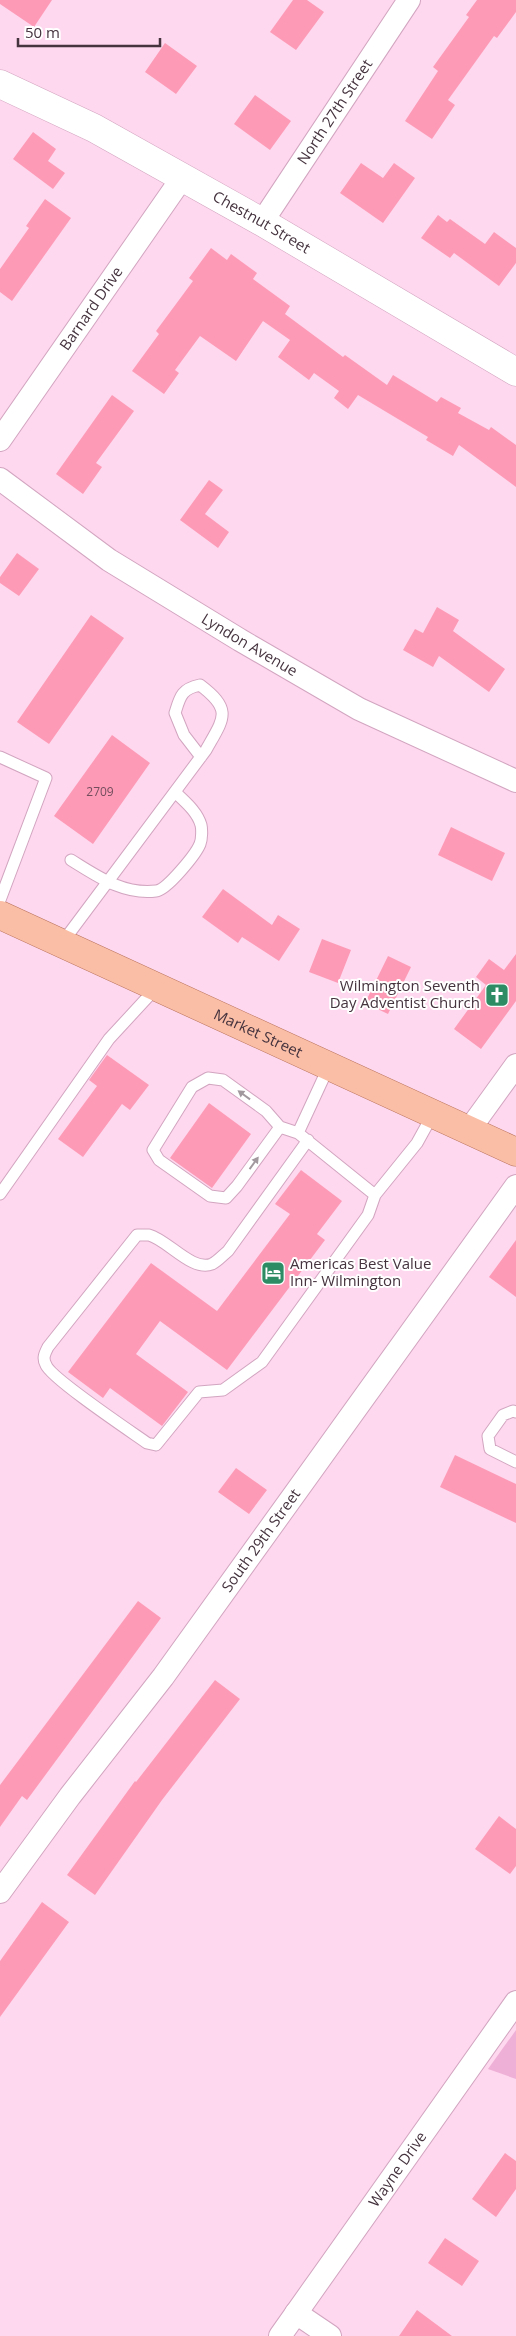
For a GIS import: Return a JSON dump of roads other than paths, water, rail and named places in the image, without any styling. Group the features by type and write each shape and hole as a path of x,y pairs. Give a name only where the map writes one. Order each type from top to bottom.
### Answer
{"main road":[{"name":"Market Street","path":"0,915 516,1152"}],"street":[{"name":"North 27th Street","path":"262,222 409,0"},
{"name":"Chestnut Street","path":"0,84 94,128 262,222 516,372"},
{"name":"Barnard Drive","path":"0,440 182,178"},
{"name":"Lyndon Avenue","path":"0,479 109,560 240,640 359,709 516,781"},
{"path":"468,1130 516,1065"},
{"name":"South 29th Street","path":"0,1892 70,1796 163,1677 516,1186"},
{"name":"Wayne Drive","path":"280,2336 516,2002"},
{"path":"296,2313 330,2336"}],"lane":[{"path":"62,944 201,757 222,720 222,708 216,697 200,685 188,688 180,697 175,713 184,735 201,757"},
{"path":"0,757 46,778 0,900"},
{"path":"70,860 108,882 131,891 158,891 168,885 200,844 202,826 196,814 175,792"},
{"path":"0,1194 109,1039 156,987"},
{"path":"298,1133 329,1066"},
{"path":"280,1127 226,1198 210,1196 159,1160 153,1150 192,1087 208,1078 223,1080 266,1111 280,1127 298,1133 308,1140 375,1195"},
{"path":"308,1140 228,1251 213,1264 201,1265 148,1235 137,1235 48,1347 43,1356 46,1366 62,1381 147,1443 156,1445 199,1392 223,1390 262,1362 368,1215 375,1195 417,1143 433,1114"},
{"path":"515,1408 503,1415 488,1436 490,1450 516,1462"}],"place":[{"name":"Wilmington Seventh Day Adventist Church","path":"497,995"},
{"name":"Americas Best Value Inn- Wilmington","path":"273,1273"}]}
